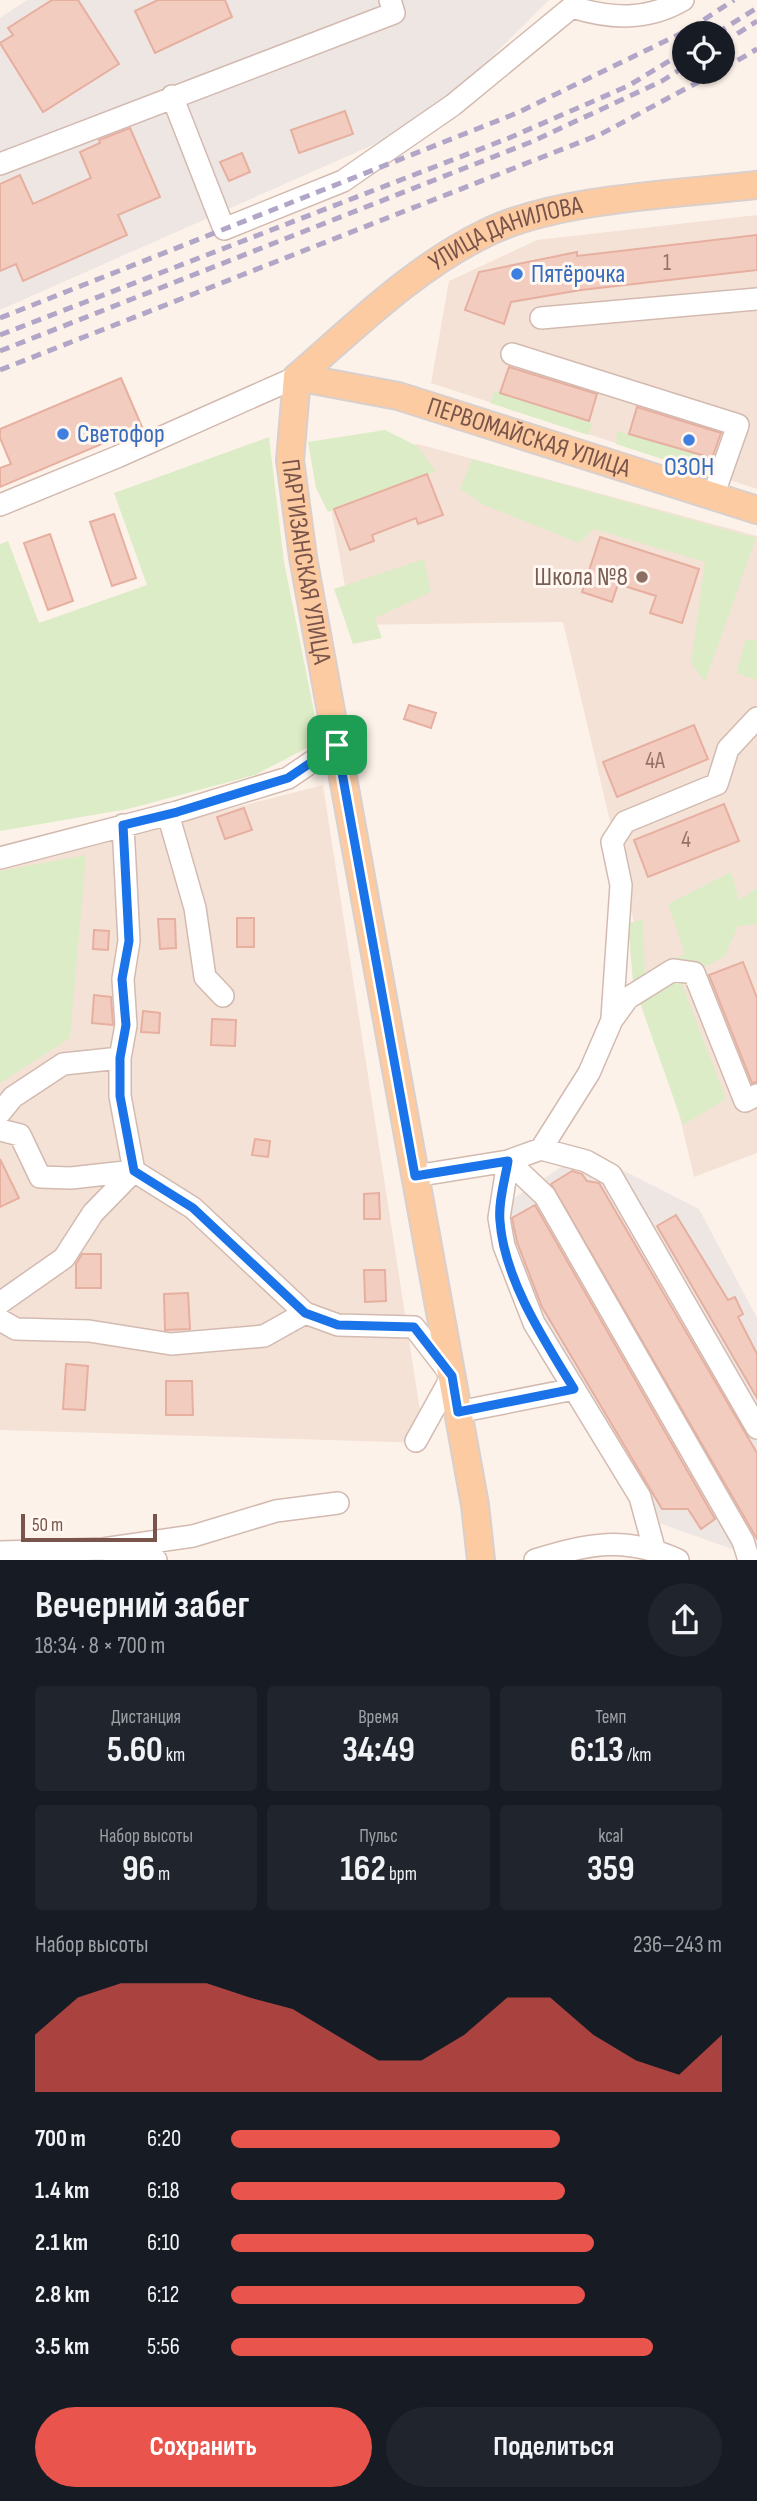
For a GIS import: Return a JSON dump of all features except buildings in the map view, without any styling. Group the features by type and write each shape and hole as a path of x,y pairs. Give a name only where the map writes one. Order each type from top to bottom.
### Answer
{"main road":[{"name":"УЛИЦА ДАНИЛОВА","path":"297,377 414,275 488,232 562,209 757,185"},
{"name":"ПЕРВОМАЙСКАЯ УЛИЦА","path":"297,377 398,396 757,510"},
{"name":"ПАРТИЗАНСКАЯ УЛИЦА","path":"297,377 290,460 303,557 475,1505 481,1559"}],"street":[{"path":"0,164 394,13 390,0"},
{"path":"172,96 224,229 343,181 453,105 572,7 601,16 652,15 683,0"},
{"path":"541,318 757,299"},
{"path":"512,354 738,425 713,496"},
{"path":"0,505 117,457 297,377"},
{"path":"612,1020 621,884 612,842 625,822 718,784 728,749 757,718"},
{"path":"0,858 168,814 288,778 337,745"},
{"path":"168,814 195,908 205,977 223,996"},
{"path":"123,825 129,941 122,979 126,1025 120,1058 120,1096 134,1171"},
{"path":"541,1149 589,1073 612,1020 628,998 673,970 694,973 745,1101 757,1095"},
{"path":"0,1114 13,1097 63,1064 120,1058"},
{"path":"0,1130 20,1135 40,1177 71,1178 134,1171 193,1208 305,1313 338,1325 414,1327 452,1376 416,1441"},
{"path":"415,1176 508,1161 541,1149 586,1161 611,1175 757,1428"},
{"path":"508,1161 499,1218 504,1246 534,1323 640,1497 653,1548"},
{"path":"508,1161 545,1196 743,1541 749,1559"},
{"path":"0,1303 64,1258 93,1213 134,1171"},
{"path":"0,1320 16,1329 89,1331 171,1343 264,1336 305,1313"},
{"path":"458,1412 574,1389"},
{"path":"0,1552 103,1549 193,1536 276,1511 338,1503"},
{"path":"534,1559 590,1544 626,1544 653,1548 678,1559"},
{"path":"103,1549 156,1559"}],"shaded area":[{"path":"27,0 549,0 427,121 0,310 0,18"},
{"path":"757,215 757,489 431,383 449,281 537,240"},
{"path":"418,444 757,536 757,1153 694,1177 563,622 352,625 322,458"},
{"path":"323,785 425,1443 0,1430 0,868"},
{"path":"585,1151 699,1209 757,1318 757,1558 645,1518 530,1340 490,1214"}],"green space":[{"path":"495,391 593,423 588,435 490,403"},
{"path":"385,430 417,446 436,471 328,512 316,488 308,442"},
{"path":"617,431 723,462 714,476 616,444"},
{"path":"269,437 284,562 320,741 255,775 128,809 0,831 0,544 8,541 39,623 147,585 114,493"},
{"path":"472,459 756,538 705,682 691,663 705,562 594,529 579,543 484,505 460,489"},
{"path":"424,559 431,592 375,618 382,638 353,644 334,589"},
{"path":"746,639 757,641 757,680 736,673"},
{"path":"86,855 70,1038 0,1083 0,871"},
{"path":"731,872 739,900 757,888 757,924 738,926 725,956 680,979 726,1099 683,1125 633,983 628,923 643,920 645,974 685,954 668,904"}],"railway":[{"path":"0,318 517,113 688,30 734,0"},
{"path":"735,22 757,8"},
{"path":"735,35 757,21"},
{"path":"735,62 757,49"},
{"path":"0,335 509,138 628,86 672,59"},
{"path":"0,351 531,142 672,75"},
{"path":"0,370 601,134 695,84"}],"place":[{"name":"Пятёрочка","path":"517,274"},
{"name":"Светофор","path":"63,434"},
{"name":"ОЗОН","path":"689,440"},
{"name":"Школа №8","path":"642,577"}],"route":[{"path":"337,745 415,1176 508,1161 499,1218 504,1246 534,1323 574,1389 458,1412 452,1376 414,1327 338,1325 305,1313 193,1208 134,1171 120,1096 120,1058 126,1025 122,979 129,941 123,825 177,812 288,778 337,745"}]}
